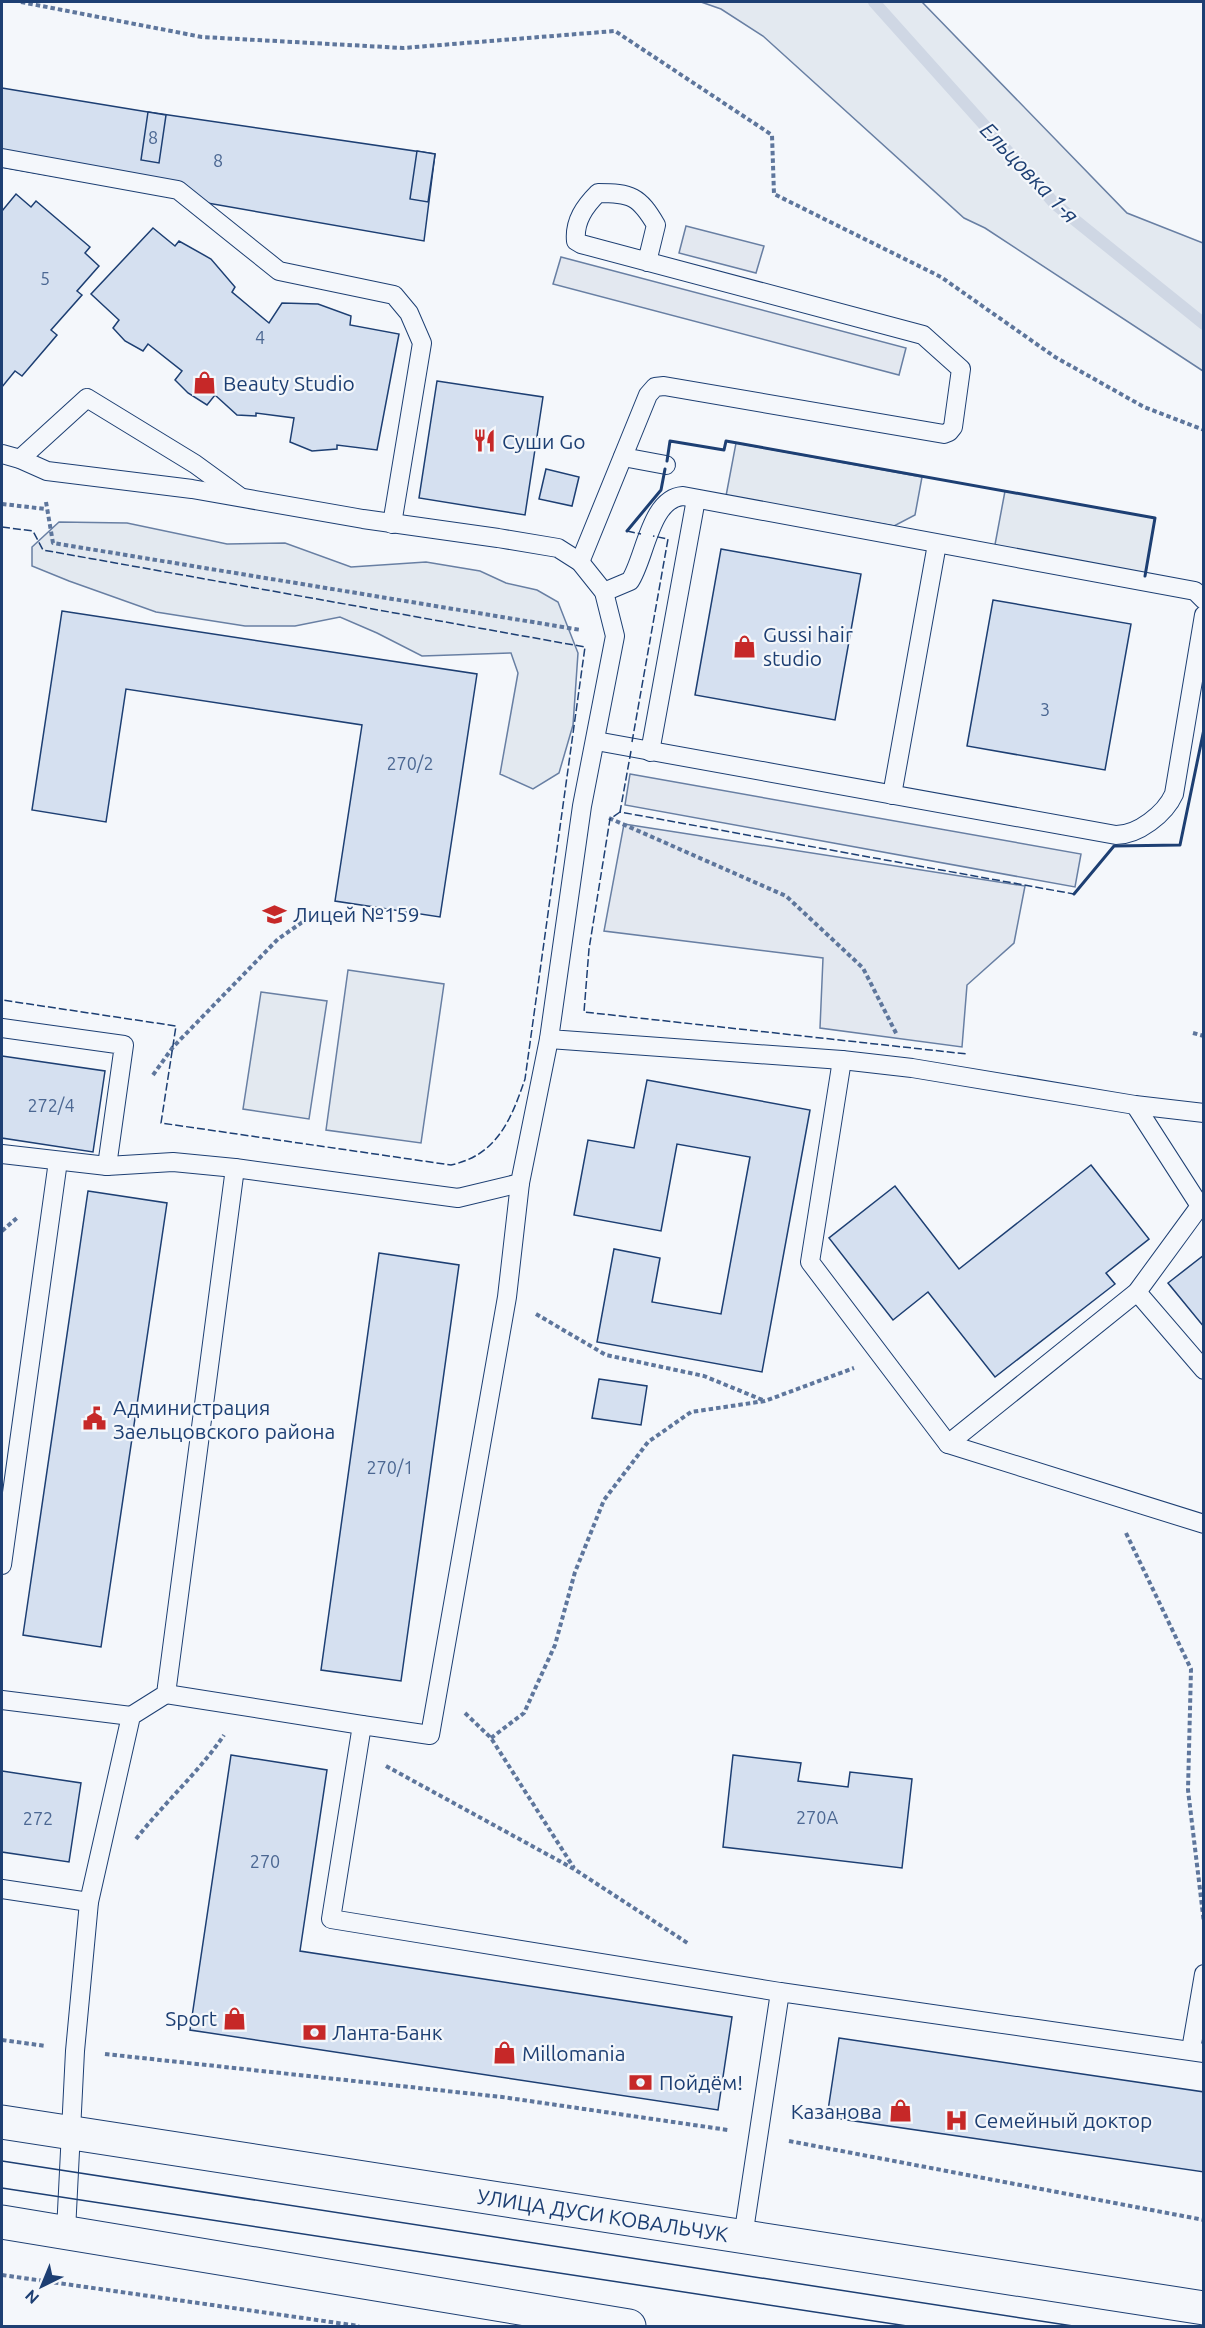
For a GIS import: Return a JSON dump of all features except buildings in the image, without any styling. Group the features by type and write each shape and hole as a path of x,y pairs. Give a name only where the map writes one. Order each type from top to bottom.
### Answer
{"main road":[{"name":"УЛИЦА ДУСИ КОВАЛЬЧУК","path":"2,2122 1203,2308"},
{"path":"2,2222 629,2326"}],"lane":[{"path":"2,158 178,190 279,271 394,295 410,313 422,343 392,524"},
{"path":"580,562 648,395 655,387 664,386 944,434 953,427 962,375 958,364 918,333 647,262 581,244 576,241 582,209 598,193 623,193 645,206 656,225 647,262"},
{"path":"20,459 87,398 195,464 242,498"},
{"path":"2,454 47,471 192,489 392,524 558,548 580,562 604,592 615,636 582,806 549,1039 520,1183 507,1296 430,1735 166,1694 131,1716 2,1700"},
{"path":"623,457 666,465"},
{"path":"604,592 626,583 633,576 647,535 667,502 674,497 696,499 1195,591 1203,600"},
{"path":"650,752 696,499"},
{"path":"892,795 937,544"},
{"path":"596,741 1126,835 1164,811 1174,794 1203,615"},
{"path":"2,1028 124,1045 107,1166"},
{"path":"549,1039 842,1060 912,1068 1135,1105 1203,1113"},
{"path":"842,1060 810,1262 948,1444 1203,1524"},
{"path":"948,1444 1137,1292 1200,1206 1135,1105"},
{"path":"2,1154 107,1166 173,1162 235,1168 458,1198 520,1183"},
{"path":"2,1565 57,1161"},
{"path":"166,1694 235,1168"},
{"path":"1137,1292 1203,1370"},
{"path":"66,2231 75,2051 89,1902 131,1716"},
{"path":"362,1725 331,1919 780,1992 1197,2052 1203,1974"},
{"path":"2,1889 89,1902"},
{"path":"743,2237 780,1992"}],"path":[{"path":"21,2 202,37 403,48 615,31 772,135 774,194 941,277 1056,357 1144,407 1203,430"},
{"path":"47,471 46,509 53,543 615,636"},
{"path":"2,504 46,509"},
{"path":"582,806 786,896 863,968 912,1068"},
{"path":"153,1075 173,1047 278,939 317,912"},
{"path":"1193,1033 1203,1036"},
{"path":"507,1296 606,1355 704,1376 765,1401"},
{"path":"491,1738 524,1713 555,1645 575,1572 604,1500 648,1442 691,1412 765,1401 882,1357"},
{"path":"1107,1495 1191,1669 1188,1791 1203,1923"},
{"path":"438,1685 491,1738 574,1869"},
{"path":"132,1844 154,1816 214,1751 244,1706"},
{"path":"357,1751 574,1869 698,1950"},
{"path":"2,2040 75,2051 502,2097 757,2135 1203,2220"},
{"path":"2,2275 359,2326"}],"shaded area":[{"path":"701,2 922,2 1127,213 1203,243 1203,371 985,228 964,218 763,36 721,9"},
{"path":"686,226 764,246 756,273 679,253"},
{"path":"561,257 906,348 899,375 553,284"},
{"path":"736,443 922,477 915,515 894,526 726,496"},
{"path":"1005,491 1155,518 1145,577 994,550"},
{"path":"59,522 127,523 227,544 285,543 351,567 426,562 480,571 506,583 537,590 558,602 578,653 573,725 559,773 533,789 500,774 518,673 511,653 422,656 340,617 295,626 245,626 156,612 32,566 32,547"},
{"path":"630,774 1081,854 1075,887 625,805"},
{"path":"624,824 1025,886 1014,943 967,985 962,1047 820,1028 823,958 604,931"},
{"path":"348,970 444,984 421,1143 326,1130"},
{"path":"261,992 327,1001 309,1119 243,1109"}],"waterway":[{"name":"Ельцовка 1-я","path":"874,2 1055,204 1204,324"}],"tram line":[{"path":"2,2161 1073,2326"},
{"path":"2,2188 907,2326"}],"fence":[{"path":"2,527 33,531 43,550 585,647 525,1079 508,1122 491,1144 480,1153 451,1165 161,1123 176,1026 2,1000"},
{"path":"627,531 641,534"},
{"path":"632,742 668,539 653,536"},
{"path":"631,751 620,812 1074,894"},
{"path":"620,812 610,819 589,949 584,1012 967,1054"}],"wall":[{"path":"667,461 670,441 724,450 726,441 1155,518 1145,576"},
{"path":"627,531 661,490 665,469"},
{"path":"1074,894 1114,846 1180,845 1204,729"}],"place":[{"name":"Beauty Studio","path":"205,383"},
{"name":"Суши Go","path":"484,441"},
{"name":"Gussi hair studio","path":"745,646"},
{"name":"Лицей №159","path":"275,914"},
{"name":"Администрация Заельцовского района","path":"95,1419"},
{"name":"Sport","path":"235,2018"},
{"name":"Ланта-Банк","path":"314,2032"},
{"name":"Millomania","path":"504,2053"},
{"name":"Пойдём!","path":"641,2082"},
{"name":"Казанова","path":"900,2111"},
{"name":"Семейный доктор","path":"956,2120"}]}
